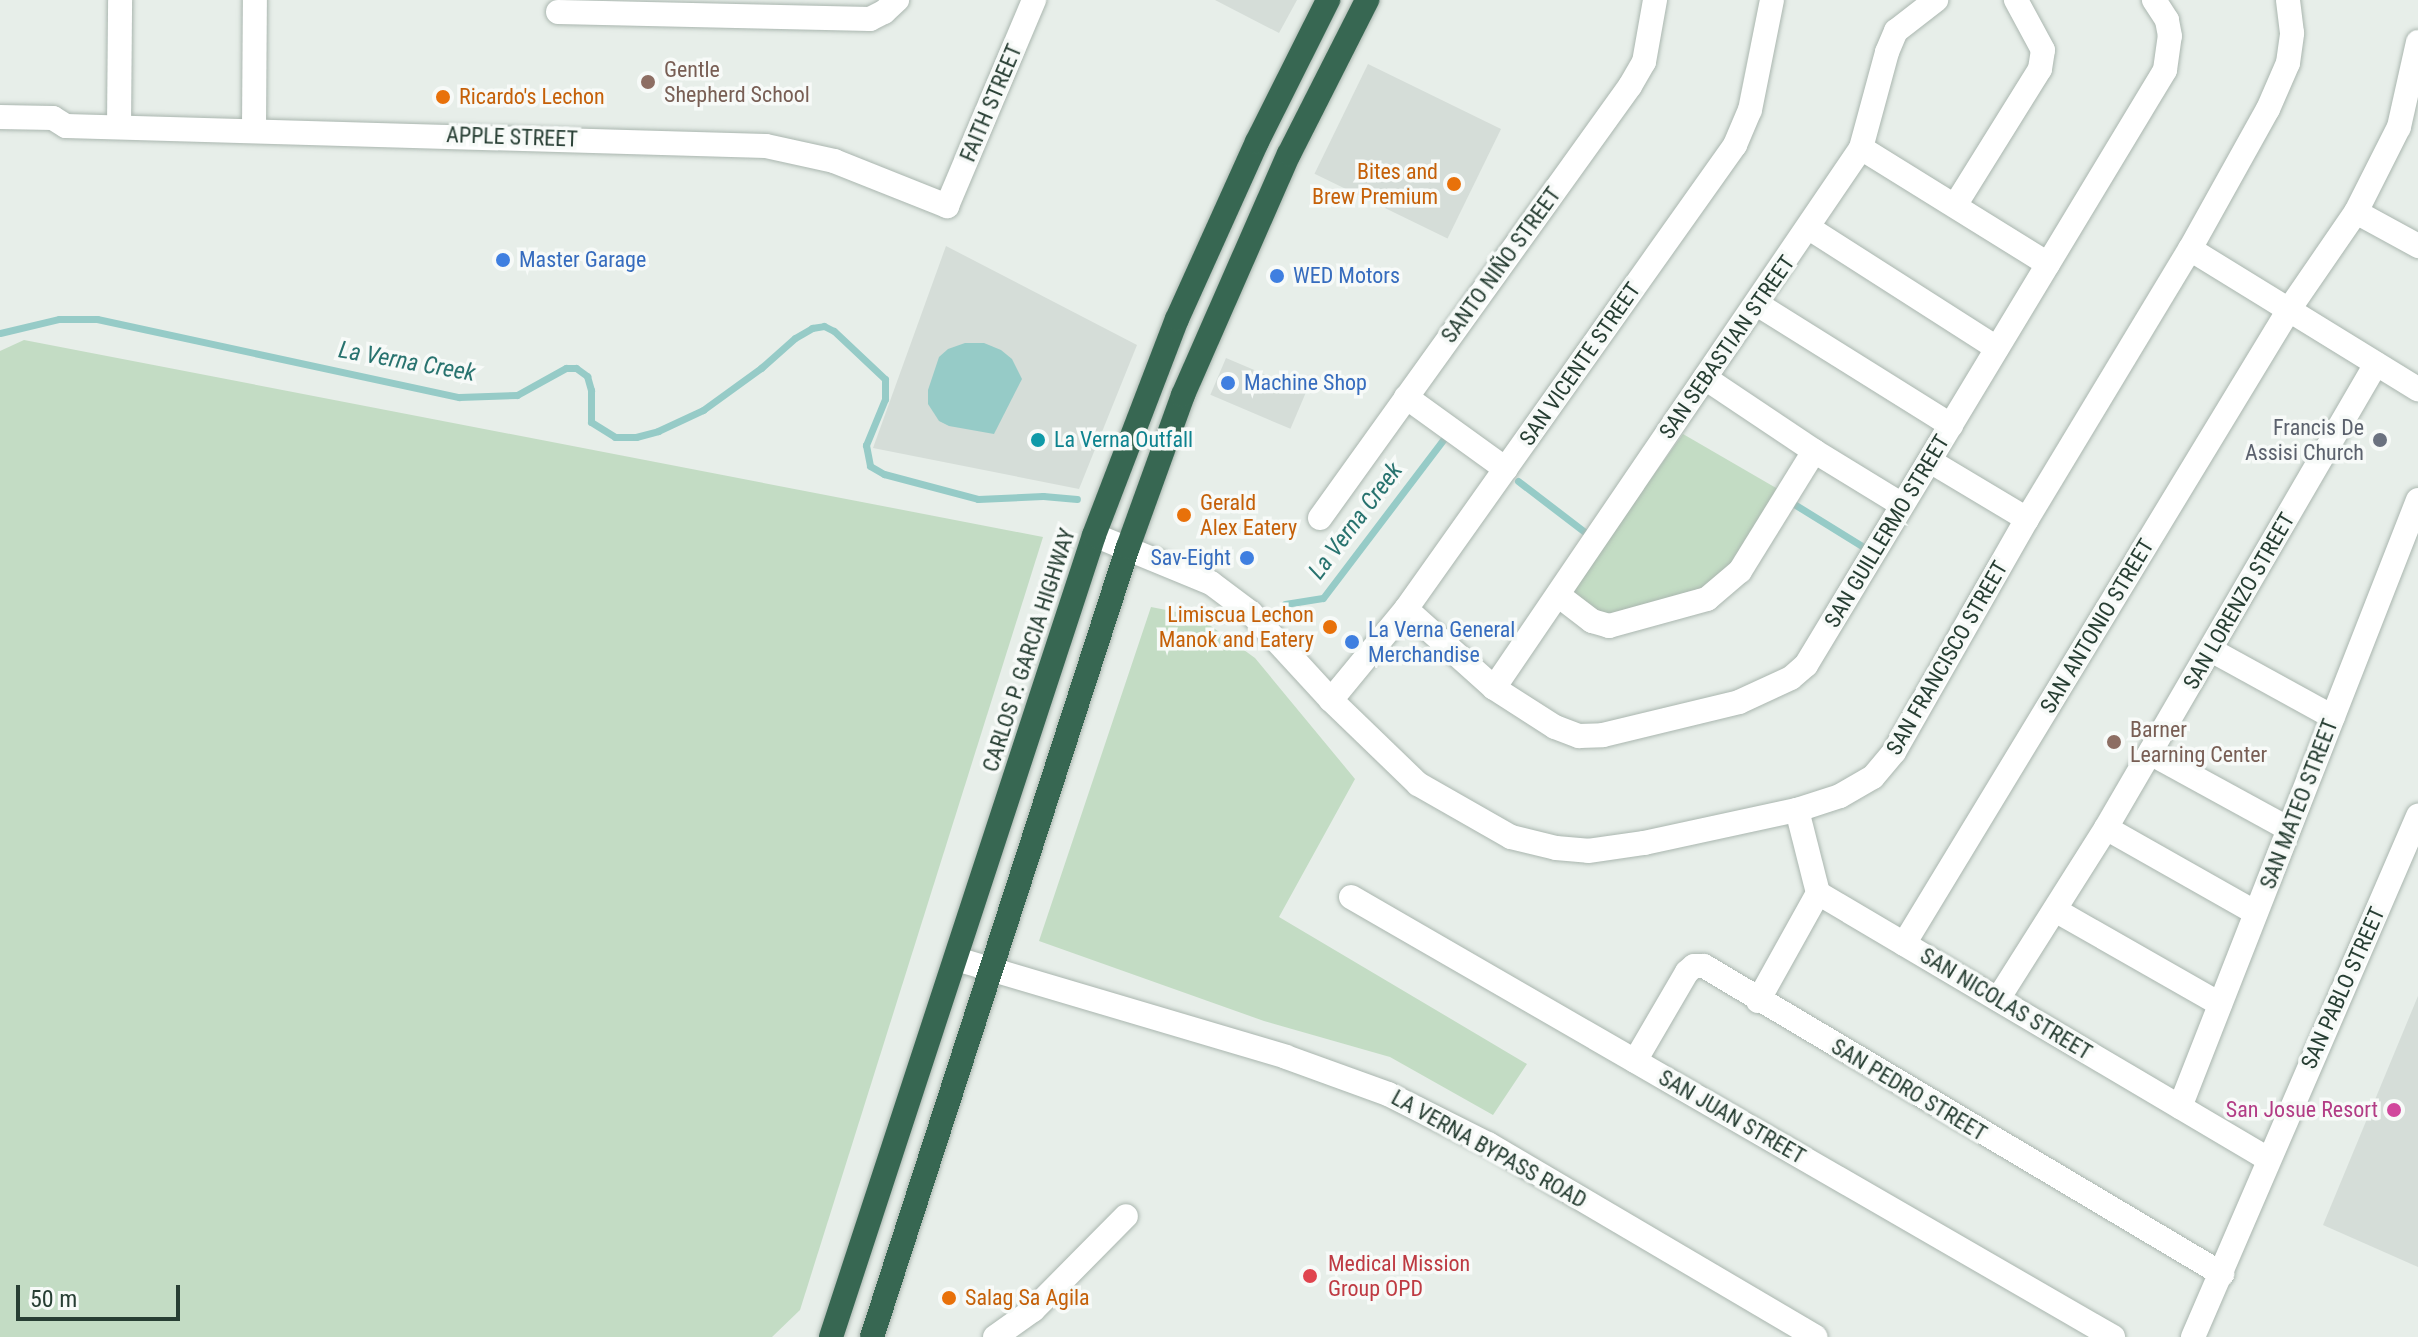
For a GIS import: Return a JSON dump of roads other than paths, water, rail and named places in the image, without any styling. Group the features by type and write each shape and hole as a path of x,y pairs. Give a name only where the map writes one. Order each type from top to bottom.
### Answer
{"highway":[{"name":"CARLOS P. GARCIA HIGHWAY","path":"838,1335 1094,535 1166,346 1257,142 1328,0"},
{"path":"872,1337 1128,547 1183,395 1289,154 1367,0"},
{"path":"1257,142 1289,154"}],"street":[{"path":"119,127 120,0"},
{"path":"254,129 255,0"},
{"path":"558,12 870,19 897,0"},
{"name":"FAITH STREET","path":"947,206 1034,0"},
{"name":"SANTO NIÑO STREET","path":"1320,518 1630,86 1644,62 1655,0"},
{"name":"SAN VICENTE STREET","path":"1331,700 1406,609 1735,145 1750,110 1772,0"},
{"name":"SAN SEBASTIAN STREET","path":"1494,688 1861,148 1887,52 1896,31 1936,0"},
{"path":"1956,204 2040,69 2043,50 2016,0"},
{"name":"SAN GUILLERMO STREET","path":"1406,609 1494,688 1555,727 1579,736 1603,735 1739,702 1791,678 1806,665 2165,70 2170,36 2167,20 2154,0"},
{"name":"SAN FRANCISCO STREET","path":"1094,535 1211,583 1251,613 1384,753 1438,797 1511,837 1556,848 1588,851 1644,843 1797,810 1840,796 1873,777 1894,752 2027,519 2190,249 2268,109 2288,63 2292,33 2288,0"},
{"name":"SAN ANTONIO STREET","path":"1904,944 2290,308 2356,212 2399,127 2418,42"},
{"name":"APPLE STREET","path":"0,117 53,118 66,126 766,146 834,161 947,206"},
{"name":"APPLE STREET","path":"0,133 53,134 66,126"},
{"path":"1861,148 1956,204 2048,264"},
{"path":"2356,212 2418,246"},
{"path":"1809,228 1997,348"},
{"path":"2190,249 2418,389"},
{"path":"1757,304 1951,425"},
{"name":"SAN LORENZO STREET","path":"1998,999 2106,828 2376,364"},
{"path":"1705,378 1902,505"},
{"path":"1406,397 1506,469"},
{"path":"1558,595 1592,621 1609,626 1707,599 1740,571 1814,451"},
{"path":"1930,461 2027,519"},
{"name":"SAN MATEO STREET","path":"2180,1107 2418,500"},
{"path":"2211,650 2333,717"},
{"path":"2150,753 2289,829"},
{"path":"1758,1001 1818,893 1797,810"},
{"name":"SAN PABLO STREET","path":"2193,1337 2418,816"},
{"path":"2106,828 2256,913"},
{"name":"SAN NICOLAS STREET","path":"1818,893 2268,1159"},
{"name":"SAN JUAN STREET","path":"1351,897 2113,1337"},
{"path":"2055,910 2220,1004"},
{"name":"LA VERNA BYPASS ROAD","path":"956,959 1286,1057 1388,1094 1488,1144 1815,1337"},
{"name":"SAN PEDRO STREET","path":"1635,1061 1694,966 1704,966 1758,1001 2222,1274"},
{"path":"995,1337 1033,1310 1126,1216"}],"water":[{"path":"965,343 984,343 1001,350 1012,359 1022,379 994,434 949,426 939,421 928,404 928,390 939,357 948,349"}],"waterway":[{"name":"La Verna Creek","path":"0,333 59,319 97,319 459,397 517,395 566,368 576,368 587,376 591,390 591,422 615,437 636,437 658,431 703,410 761,368 795,338 812,328 824,326 834,331 885,379 885,399 866,445 870,466 884,474 978,499 1043,496 1077,499"},
{"name":"La Verna Creek","path":"1285,604 1323,598 1445,437"},
{"name":"La Verna Creek","path":"1518,481 1586,533"},
{"name":"La Verna Creek","path":"1794,504 1867,549"}],"place":[{"name":"Gentle Shepherd School","path":"648,82"},
{"name":"Ricardo's Lechon","path":"443,97"},
{"name":"Bites and Brew Premium","path":"1454,184"},
{"name":"Master Garage","path":"503,260"},
{"name":"WED Motors","path":"1277,276"},
{"name":"Machine Shop","path":"1228,383"},
{"name":"La Verna Outfall","path":"1038,440"},
{"name":"Francis De Assisi Church","path":"2380,440"},
{"name":"Gerald Alex Eatery","path":"1184,515"},
{"name":"Sav-Eight","path":"1247,558"},
{"name":"Limiscua Lechon Manok and Eatery","path":"1330,627"},
{"name":"La Verna General Merchandise","path":"1352,642"},
{"name":"Barner Learning Center","path":"2114,742"},
{"name":"San Josue Resort","path":"2394,1110"},
{"name":"Medical Mission Group OPD","path":"1310,1276"},
{"name":"Salag Sa Agila","path":"949,1298"}]}
